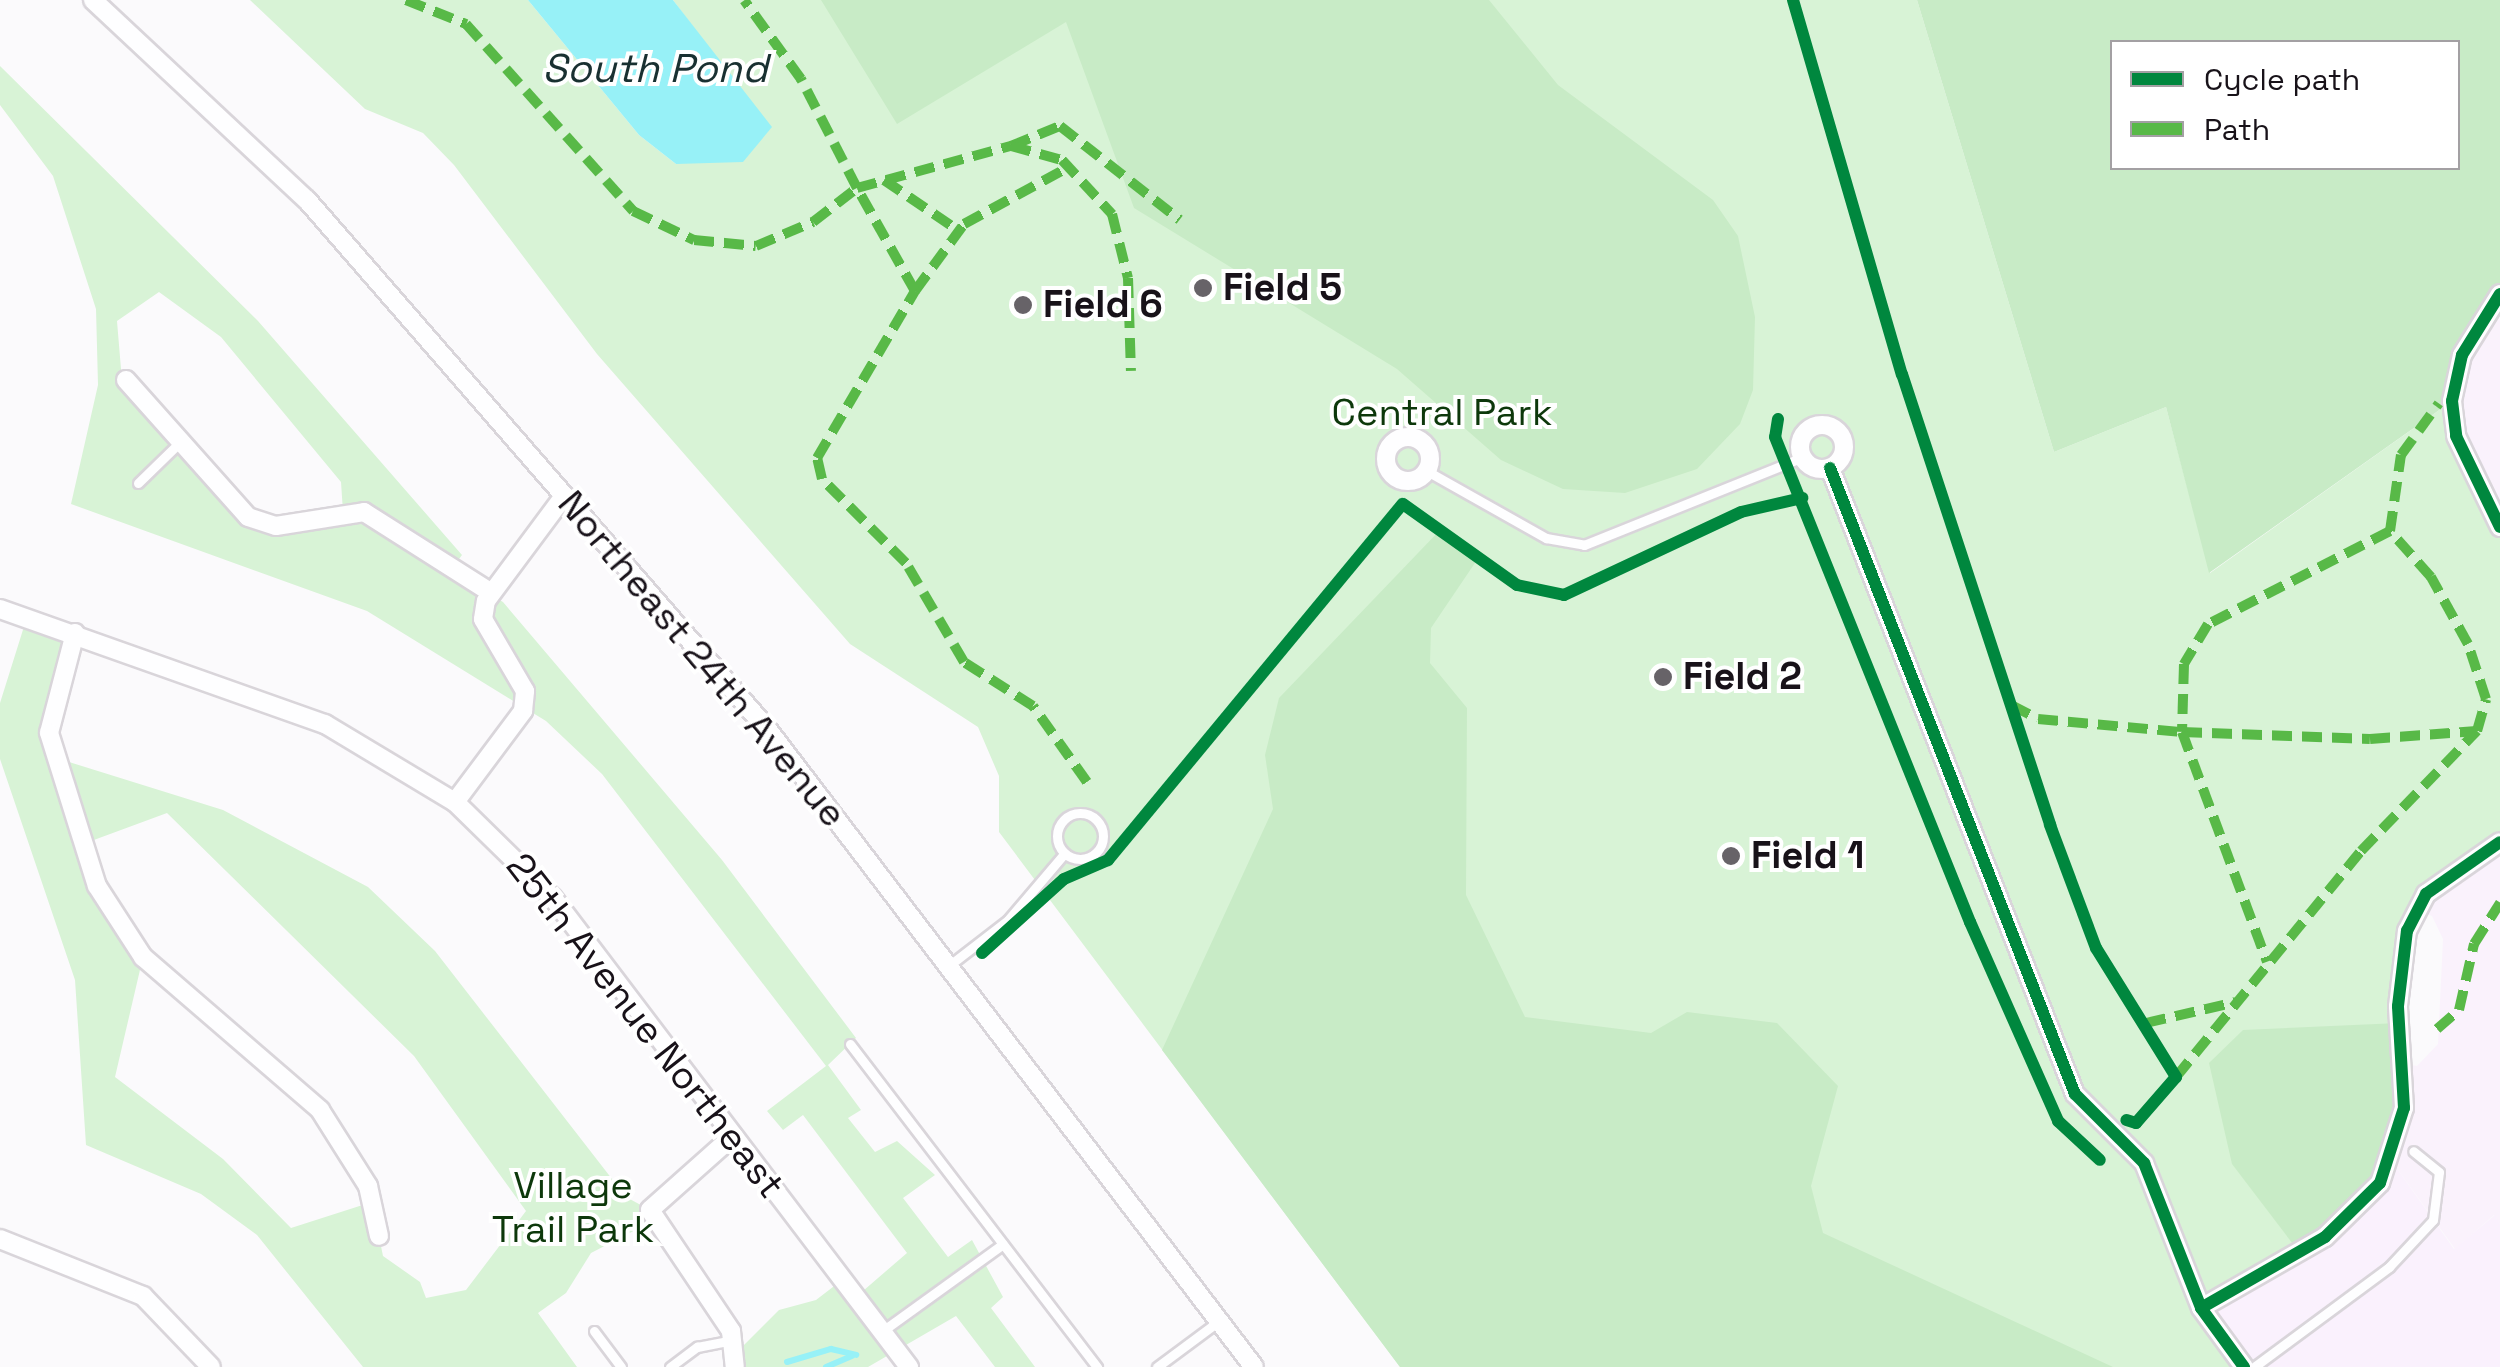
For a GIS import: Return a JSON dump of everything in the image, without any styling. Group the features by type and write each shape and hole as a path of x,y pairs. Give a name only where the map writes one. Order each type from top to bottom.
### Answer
{"street":[{"name":"Northeast 24th Avenue","path":"92,0 306,200 768,730 951,964 1254,1367"},
{"path":"2500,294 2462,355 2452,401 2456,436 2500,526"},
{"path":"126,380 248,517 276,526 364,512 490,592"},
{"path":"1830,468 1844,453 1832,428 1806,433 1803,457 1830,468 2074,1094 2144,1163 2201,1308 2244,1367"},
{"path":"455,802 522,710 520,678 483,619 490,592 564,496"},
{"name":"25th Avenue Northeast","path":"0,609 326,724 455,802 553,898 908,1367"},
{"path":"75,633 49,733 97,886 143,957 320,1110 368,1186 379,1236"},
{"path":"2201,1308 2325,1237 2380,1183 2404,1108 2398,1006 2407,931 2426,894 2500,842"},
{"path":"732,1136 650,1210 734,1340 735,1367"},
{"path":"0,1238 143,1296 212,1367"}],"lane":[{"path":"138,483 179,444"},
{"path":"1427,471 1546,538 1584,545 1803,457"},
{"path":"951,964 1008,920 1064,854 1098,852 1095,818 1065,818 1056,840 1064,854"},
{"path":"850,1044 1097,1367"},
{"path":"2254,1367 2389,1267 2433,1220 2439,1172 2413,1151"},
{"path":"882,1332 1003,1244"},
{"path":"1157,1367 1219,1320"},
{"path":"594,1331 621,1367"},
{"path":"670,1367 697,1347 734,1340"}],"shaded area":[{"path":"2500,294 2500,527 2456,436 2455,377"},
{"path":"2500,842 2500,1224 2494,1215 2455,1249 2393,1163 2402,1063 2417,1066 2438,1044 2443,939 2432,916 2417,910"},
{"path":"2393,1163 2454,1249 2495,1215 2500,1224 2500,1367 2244,1367 2201,1308"}],"green space":[{"name":"Central Park","path":"250,0 528,0 639,135 676,164 706,44 673,0 1917,0 2054,452 2166,407 2210,573 2452,401 2500,527 2500,842 2417,910 2398,1006 2299,1252 2202,1308 2246,1367 1400,1367 999,832 999,776 978,727 850,644 597,354 454,165 423,133 365,109"},
{"path":"821,0 1489,0 1558,85 1713,200 1738,236 1755,317 1753,390 1740,424 1697,469 1625,493 1563,489 1501,460 1397,369 1134,208 1066,22 897,124"},
{"path":"1917,0 2500,0 2500,294 2452,401 2209,573 2166,407 2054,452"},
{"path":"0,66 258,321 462,555 450,571 503,602 722,860 856,1038 828,1065 861,1110 848,1118 875,1152 897,1141 935,1175 903,1198 948,1257 972,1240 1003,1297 991,1308 1035,1367 995,1367 956,1316 868,1367 735,1367 734,1355 779,1310 816,1300 842,1280 856,1297 907,1253 803,1115 783,1130 767,1111 826,1066 602,774 546,721 367,611 71,504 98,385 96,309 53,176 0,105","holes":["159,292 221,337 341,482 343,512 276,526 225,498 122,381 117,321"]},
{"path":"1441,529 1479,557 1431,628 1430,663 1467,708 1466,895 1525,1017 1651,1033 1687,1012 1777,1023 1838,1086 1811,1186 1823,1233 2113,1367 1400,1367 1162,1050 1273,809 1265,755 1279,698"},
{"name":"Village Trail Park","path":"27,617 75,633 53,757 223,810 368,887 435,951 626,1197 650,1210 651,1222 591,1253 566,1293 538,1313 577,1367 363,1367 257,1235 201,1194 86,1145 75,980 0,759 0,703","holes":["167,813 414,1056 526,1211 466,1290 426,1298 420,1282 383,1256 372,1202 291,1228 223,1159 115,1077 143,957 83,844"]},
{"path":"2399,1023 2393,1163 2299,1252 2232,1164 2209,1063 2243,1030"}],"water":[{"name":"South Pond","path":"528,0 673,0 772,127 743,162 676,164 639,135"}],"waterway":[{"path":"787,1362 831,1349 856,1355"},
{"path":"826,1367 852,1356"}],"marked path":[{"path":"406,0 466,24 633,211 694,240 756,246 813,222 857,188 801,79 744,0"},
{"path":"1011,146 1060,126 1180,220"},
{"path":"1087,782 1033,706 964,662 906,563 822,479 817,458 915,291 857,188 1011,146 1062,160 1112,214 1128,278 1131,371"},
{"path":"915,291 964,224 1069,167"},
{"path":"884,180 959,231"},
{"path":"2390,531 2401,455 2439,403"},
{"path":"2176,1077 2361,851 2477,731 2486,699 2468,644 2431,577 2390,531 2208,624 2184,664 2182,732 2267,962"},
{"path":"2011,705 2038,719 2182,732 2370,739 2477,731"},
{"path":"2437,1029 2459,1010 2474,944 2500,903"},
{"path":"2146,1023 2236,1002"}],"cycle path":[{"path":"1793,0 1902,374 2050,825 2096,948 2176,1077 2136,1123 2126,1120"},
{"path":"2500,294 2462,355 2452,401 2456,436 2500,527"},
{"path":"1778,419 1775,437 1970,922 2058,1121 2100,1160"},
{"path":"1830,468 2075,1094 2144,1163 2201,1308 2244,1367"},
{"path":"982,953 1064,879 1108,860 1403,504 1517,585 1564,595 1741,512 1802,498"},
{"path":"2201,1308 2325,1237 2380,1183 2404,1108 2398,1006 2407,931 2426,894 2500,842"}],"place":[{"name":"Field 5","path":"1203,288"},
{"name":"Field 6","path":"1023,305"},
{"name":"Field 2","path":"1663,677"},
{"name":"Field 1","path":"1731,856"}]}
